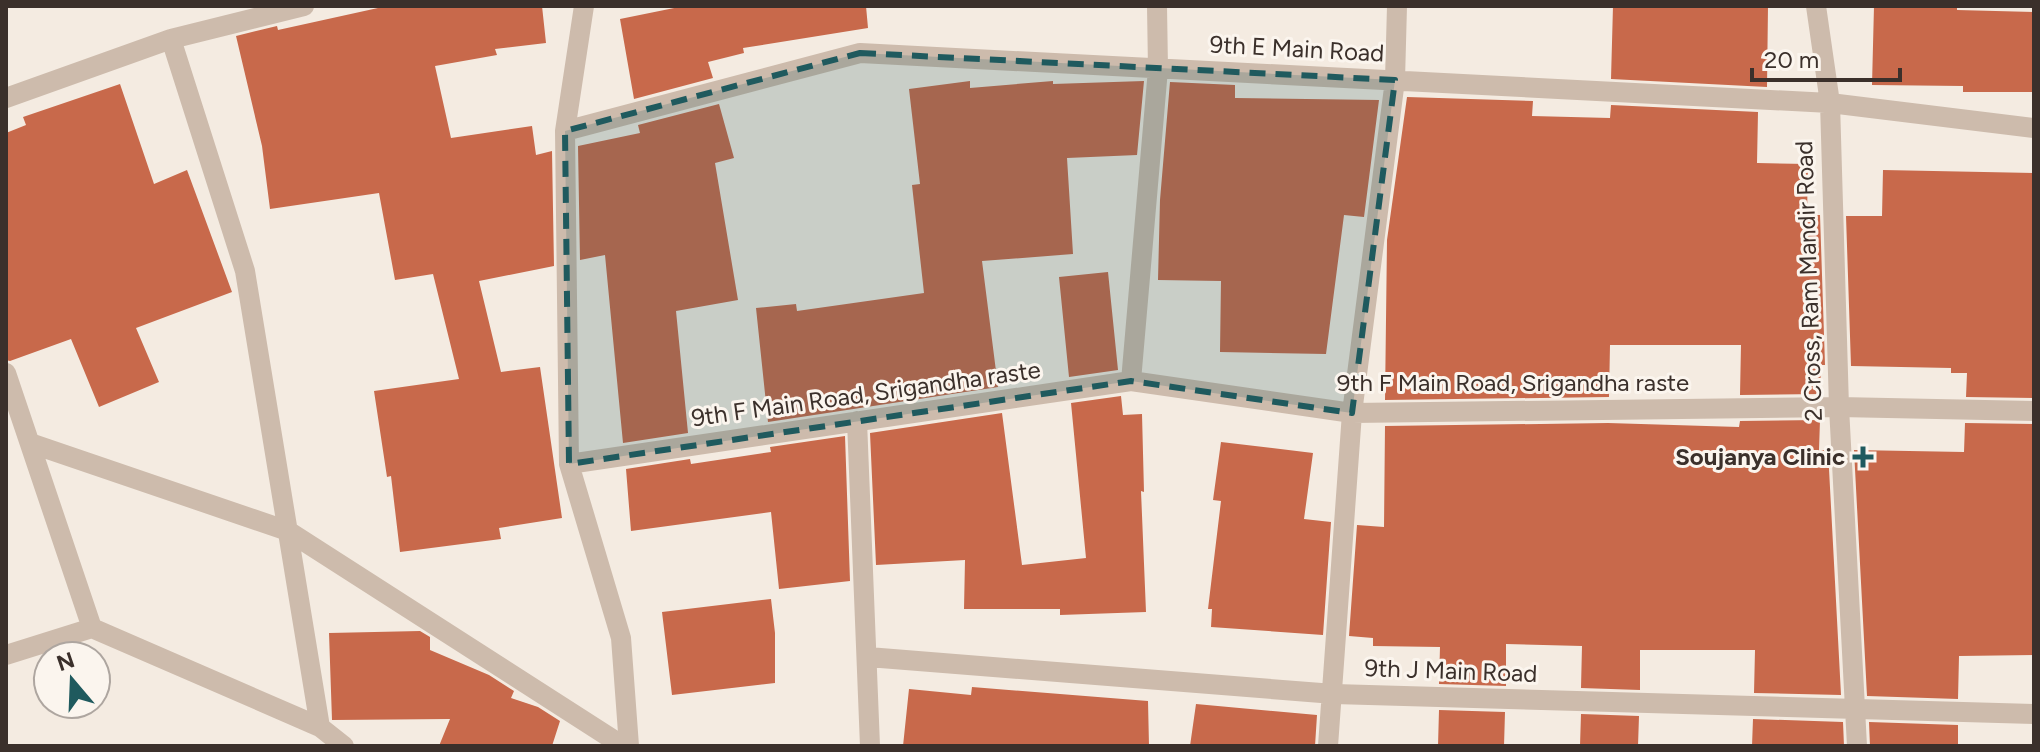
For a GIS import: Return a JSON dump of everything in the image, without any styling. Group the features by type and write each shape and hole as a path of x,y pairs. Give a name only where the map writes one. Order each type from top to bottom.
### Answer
{"street":[{"path":"6,98 171,39 304,6"},
{"path":"584,6 565,131 569,464 621,638 626,746"},
{"path":"1131,381 1158,69 1157,6"},
{"path":"1328,746 1352,413 1395,80 1397,6"},
{"name":"2 Cross, Ram Mandir Road","path":"1816,6 1830,103 1839,407 1857,746"},
{"path":"171,39 245,271 320,727"},
{"name":"9th E Main Road","path":"565,131 860,53 1830,103 2034,128"},
{"path":"6,373 92,628"},
{"name":"9th F Main Road, Srigandha raste","path":"569,464 1131,381 1352,413 1839,407 2034,411"},
{"path":"857,421 870,746"},
{"path":"30,443 288,531 626,746"},
{"path":"6,655 92,628 320,727 344,746"},
{"name":"9th J Main Road","path":"868,657 1334,694 2034,714"}],"highlighted area":[{"path":"860,53 1395,80 1352,413 1131,381 569,464 565,131"}],"building":[{"path":"387,6 542,6 546,43 495,49 497,55 435,66 451,138 532,126 536,155 552,151 554,266 479,281 501,372 540,367 562,518 499,528 501,539 400,552 391,476 387,477 374,391 459,379 433,274 395,280 379,193 270,209 262,146 236,36"},
{"path":"684,6 866,6 868,28 743,48 744,53 708,62 713,78 634,99 620,19"},
{"path":"1613,6 1768,6 1767,87 1611,79"},
{"path":"1874,6 1957,6 1957,10 2034,12 2034,92 1963,92 1963,86 1872,85"},
{"path":"970,81 970,88 1053,81 1053,84 1144,81 1137,155 1067,158 1073,254 982,261 998,387 768,422 756,308 796,304 797,311 924,293 912,185 920,184 909,89"},
{"path":"1170,82 1235,85 1235,98 1379,100 1364,217 1344,215 1326,354 1220,352 1221,281 1158,280 1160,200"},
{"path":"120,84 154,184 187,170 232,292 136,328 159,382 99,407 71,339 6,360 6,133 26,125 23,117"},
{"path":"1407,97 1533,101 1532,116 1610,118 1611,105 1758,112 1757,163 1808,164 1807,215 1820,215 1825,365 1821,365 1820,394 1740,395 1741,345 1610,345 1609,397 1385,400 1387,240"},
{"path":"719,104 734,158 715,163 738,300 676,311 688,433 623,443 605,255 580,260 578,146 640,133 638,125"},
{"path":"1883,170 2034,173 2034,398 1966,397 1967,373 1951,373 1951,368 1851,366 1846,216 1882,216"},
{"path":"1108,272 1118,370 1069,377 1059,277"},
{"path":"1121,396 1123,415 1142,414 1144,492 1141,491 1146,612 1060,615 1060,609 964,609 965,560 876,565 870,433 1002,413 1022,565 1086,558 1071,403"},
{"path":"1820,420 1819,450 1828,450 1841,695 1754,693 1755,650 1640,650 1640,690 1581,688 1582,646 1506,644 1506,686 1439,684 1440,647 1373,646 1373,638 1349,636 1357,525 1384,527 1385,426 1608,423 1739,427 1740,421"},
{"path":"1965,423 2034,424 2034,655 1959,656 1958,699 1867,696 1854,450 1964,452"},
{"path":"845,436 850,581 779,589 771,512 631,531 626,469 690,459 691,464 771,452 770,447"},
{"path":"1221,442 1313,453 1304,519 1331,522 1323,635 1211,627 1212,609 1208,609 1221,501 1213,500"},
{"path":"771,599 775,683 672,695 662,612"},
{"path":"420,631 430,637 430,650 489,675 514,691 511,698 538,707 560,721 552,746 439,746 450,719 332,720 329,633"},
{"path":"972,687 1148,701 1149,746 903,746 909,689 971,695"},
{"path":"1196,704 1317,715 1315,746 1190,746"},
{"path":"1439,710 1505,712 1504,746 1438,746"},
{"path":"1581,714 1639,716 1638,746 1580,746"},
{"path":"1753,719 1843,722 1844,746 1752,746"},
{"path":"1869,722 1958,725 1958,746 1870,746"}],"place":[{"name":"Soujanya Clinic","path":"1863,457"}]}
